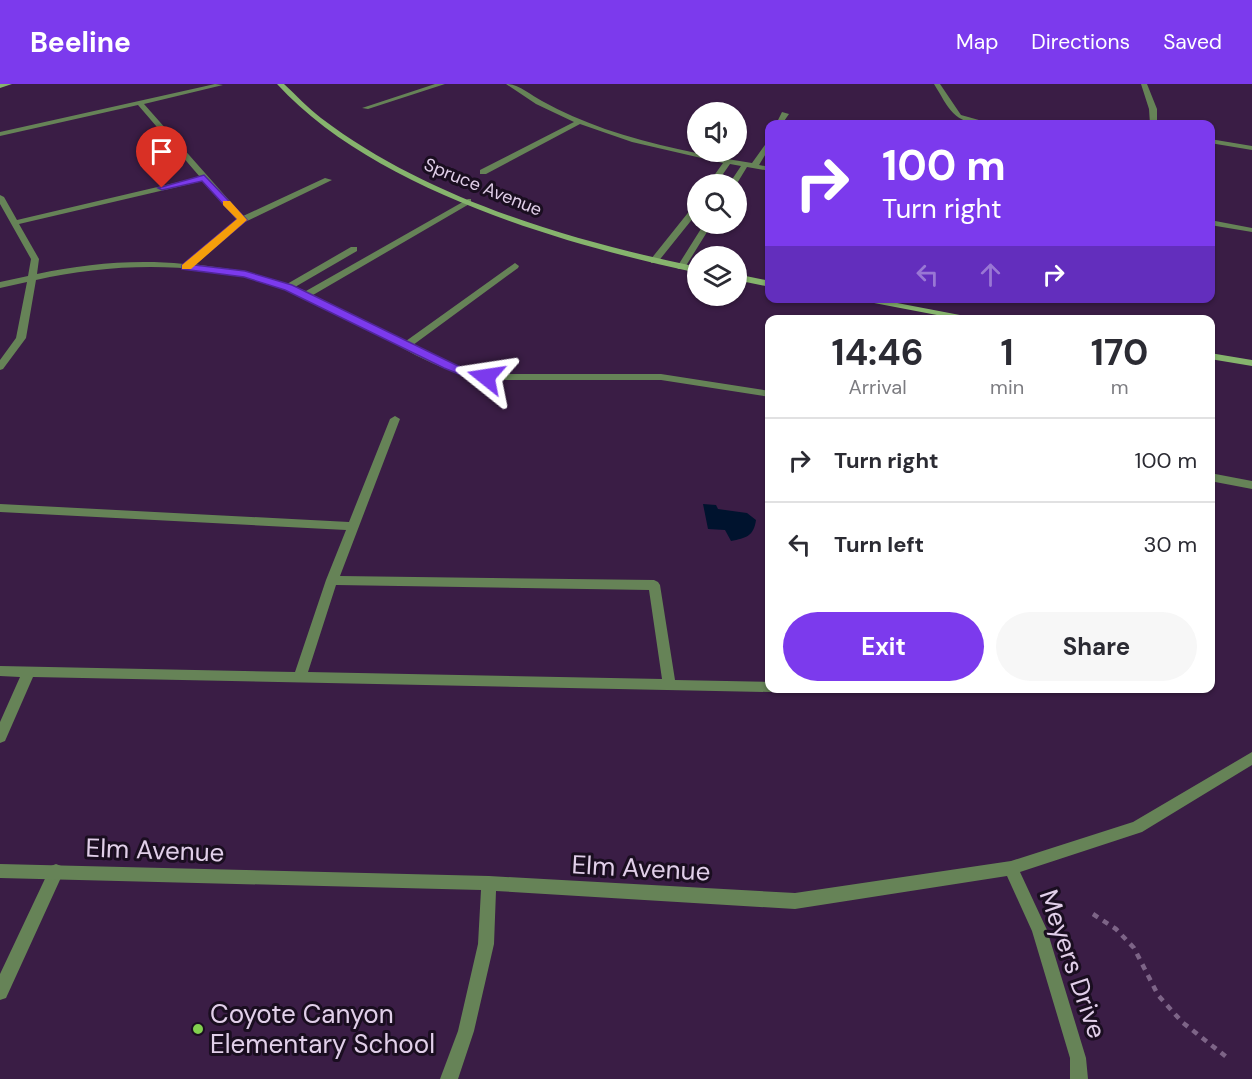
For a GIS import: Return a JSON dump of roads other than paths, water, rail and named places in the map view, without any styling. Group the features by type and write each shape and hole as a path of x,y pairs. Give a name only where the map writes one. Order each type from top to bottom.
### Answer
{"street":[{"path":"0,86 9,84"},
{"name":"Spruce Avenue","path":"280,84 320,120 361,148 406,173 468,201 526,223 654,261 687,268"},
{"path":"366,108 442,84"},
{"path":"508,84 579,122 657,146 687,152"},
{"path":"937,84 958,116 970,120"},
{"path":"1144,84 1153,109 1154,120"},
{"path":"0,134 141,105 220,85"},
{"path":"141,105 242,220"},
{"path":"780,120 784,114"},
{"path":"483,172 579,122"},
{"path":"1215,142 1252,148"},
{"path":"754,166 765,148"},
{"path":"732,162 765,168"},
{"path":"739,174 745,165"},
{"path":"14,223 204,177"},
{"path":"185,267 242,220 328,180"},
{"path":"0,197 35,259 21,338 0,367"},
{"path":"306,295 468,201"},
{"path":"654,261 687,220"},
{"path":"1215,223 1252,230"},
{"path":"681,267 702,234"},
{"path":"288,287 354,249"},
{"path":"0,285 73,269 140,265 185,267 245,274 306,295 405,346 466,374 486,377 661,377 765,393"},
{"path":"405,346 515,266"},
{"path":"747,280 765,283"},
{"path":"882,303 952,315"},
{"path":"1215,358 1252,363"},
{"path":"300,676 332,580 395,419"},
{"path":"1215,478 1252,485"},
{"path":"0,508 353,526"},
{"path":"332,580 654,585 669,684"},
{"path":"0,671 765,687"},
{"path":"0,737 28,673"},
{"name":"Elm Avenue","path":"0,871 489,884 795,901 1011,868 1137,827 1252,758"},
{"name":"Meyers Drive","path":"1011,868 1039,930 1078,1058 1079,1079"},
{"path":"0,992 56,871"},
{"path":"449,1079 466,1031 486,944 489,884"}],"water":[{"path":"703,504 716,505 718,509 747,513 756,520 753,530 745,537 731,541 725,530 708,529"}],"place":[{"name":"Coyote Canyon Elementary School","path":"198,1029"}]}
